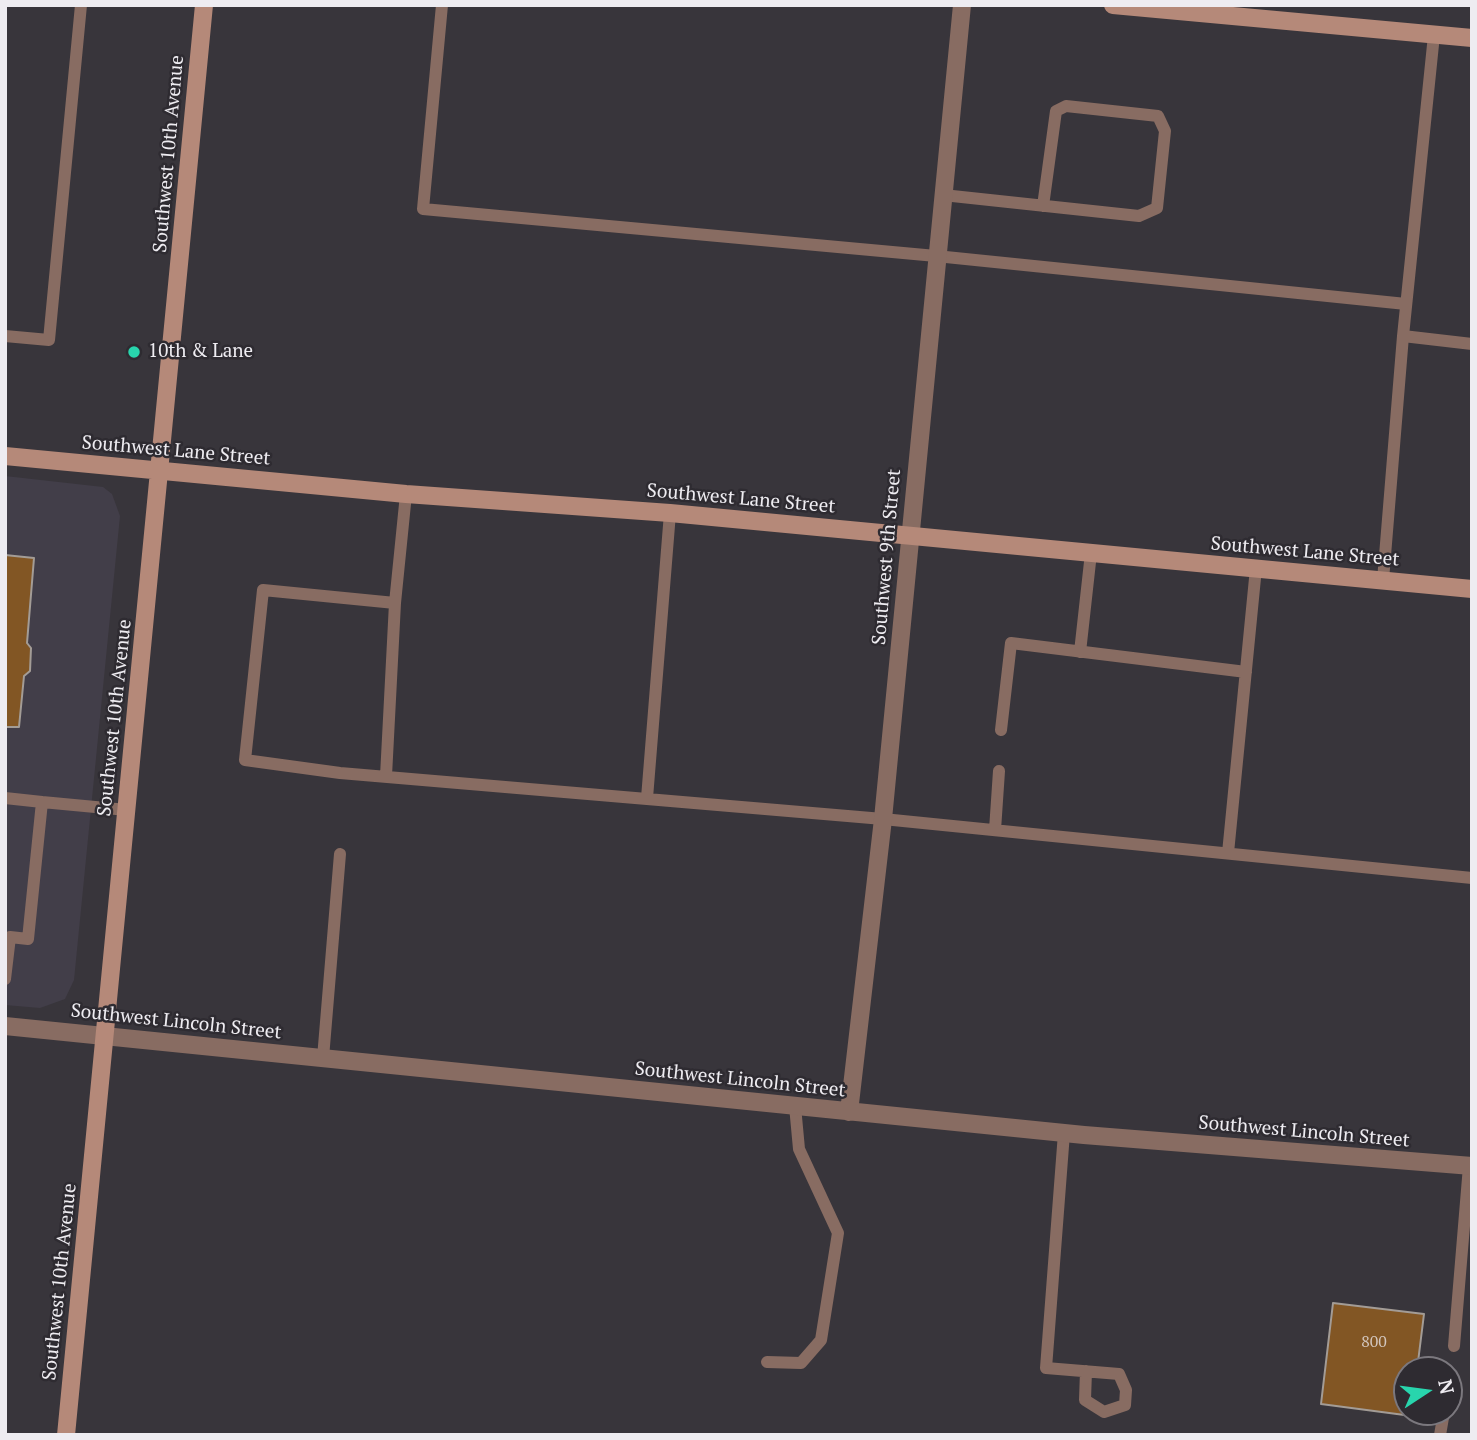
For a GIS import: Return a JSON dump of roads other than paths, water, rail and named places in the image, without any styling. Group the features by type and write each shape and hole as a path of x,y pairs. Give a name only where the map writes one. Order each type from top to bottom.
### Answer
{"main road":[{"name":"Southwest 10th Avenue","path":"66,1435 204,5"},
{"path":"1112,5 1472,38"},
{"name":"Southwest Lane Street","path":"5,456 406,494 670,513 1472,589"}],"street":[{"name":"Southwest 9th Street","path":"849,1112 883,819 962,5"},
{"name":"Southwest Lincoln Street","path":"5,1026 1064,1133 1470,1166"}],"lane":[{"path":"5,336 49,340 81,5"},
{"path":"442,5 424,209 936,256 1406,304"},
{"path":"1382,580 1406,304 1434,35"},
{"path":"943,195 1043,206 1139,216 1157,208 1165,131 1158,116 1066,106 1056,111 1043,206"},
{"path":"1403,337 1472,344"},
{"path":"386,776 395,603 406,494"},
{"path":"647,799 670,513"},
{"path":"1080,652 1091,552"},
{"path":"1228,853 1256,568"},
{"path":"395,603 263,590 245,760 386,776 883,819 1472,878"},
{"path":"1001,730 1011,643 1246,672"},
{"path":"995,830 999,771"},
{"path":"5,798 127,810"},
{"path":"5,979 8,937 28,939 42,802"},
{"path":"323,1058 340,854"},
{"path":"767,1362 801,1363 821,1340 838,1233 799,1149 795,1106"},
{"path":"1064,1133 1046,1368 1086,1371"},
{"path":"1454,1346 1470,1166"}],"place":[{"name":"10th & Lane","path":"134,352"}]}
